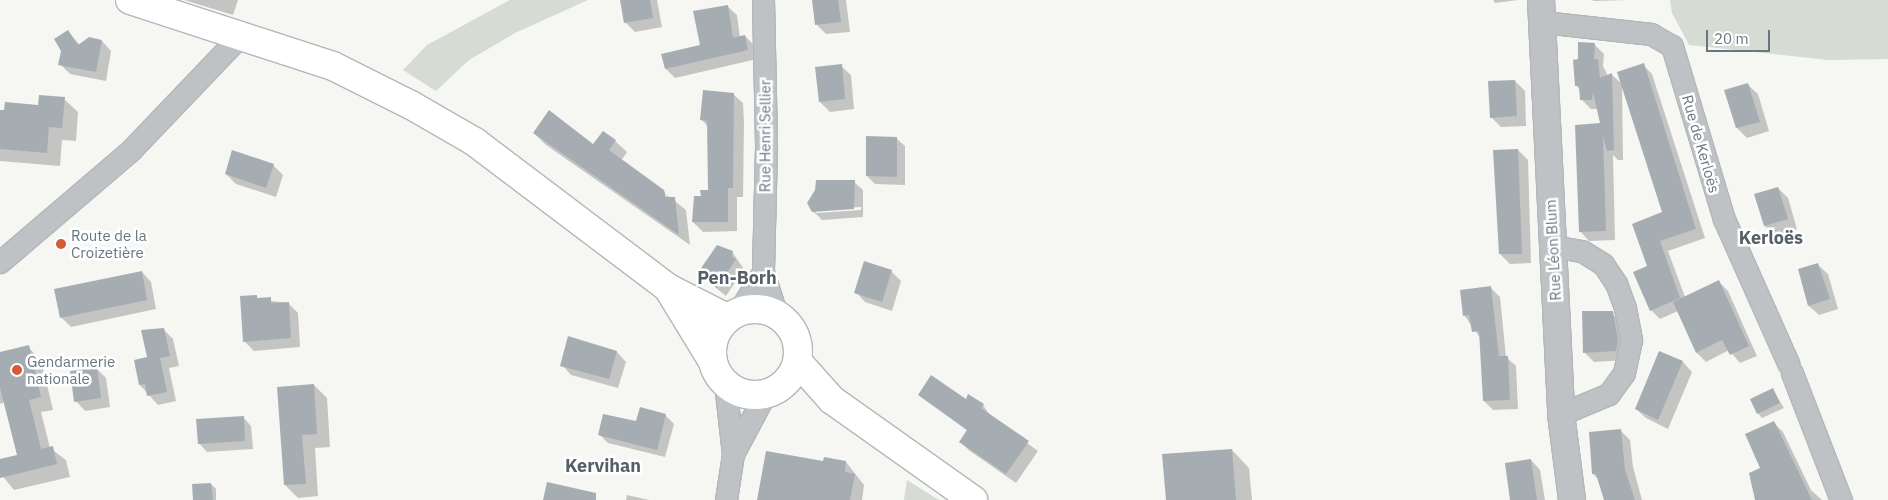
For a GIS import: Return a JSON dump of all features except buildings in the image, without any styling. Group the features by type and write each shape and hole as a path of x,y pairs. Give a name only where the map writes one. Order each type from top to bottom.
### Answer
{"main road":[{"path":"130,0 333,66 411,104 475,142 668,288 733,315"},
{"path":"668,288 719,372 742,394 770,393 832,400"},
{"path":"719,372 715,335 733,315 756,308 776,314 792,328 798,346 798,362 789,379 770,393"},
{"path":"798,362 832,400 973,500"}],"street":[{"name":"Rue Henri Sellier","path":"763,0 766,147 763,272 776,314"},
{"name":"Rue Léon Blum","path":"1542,11 1561,414 1572,500"},
{"name":"Rue de Kerloës","path":"1542,11 1651,34 1672,46 1724,219 1790,368 1841,500"},
{"path":"0,262 132,150 240,36"},
{"path":"1553,246 1582,251 1603,264 1616,283 1625,308 1631,340 1624,373 1609,394 1561,414"},
{"path":"733,315 763,272"},
{"path":"719,372 733,454 726,500"},
{"path":"733,454 770,393"}],"shaded area":[{"path":"510,0 588,0 515,33 469,60 436,91 403,70 427,45"},
{"path":"1670,0 1888,0 1888,59 1828,60 1689,45 1672,13"},
{"path":"907,480 939,500 904,500"}],"place":[{"name":"Route de la Croizetière","path":"61,244"},
{"name":"Gendarmerie nationale","path":"17,370"}],"district":[{"name":"Kerloës","path":"1771,238"},
{"name":"Pen-Borh","path":"737,278"},
{"name":"Kervihan","path":"603,466"}]}
